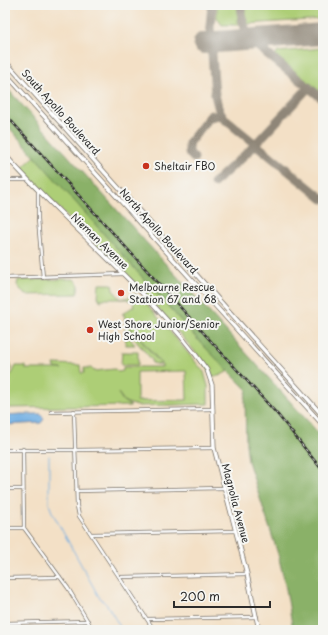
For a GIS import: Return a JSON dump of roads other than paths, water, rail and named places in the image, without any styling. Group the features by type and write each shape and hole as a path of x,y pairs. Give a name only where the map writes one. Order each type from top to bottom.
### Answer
{"street":[{"name":"South Apollo Boulevard","path":"5,61 105,173"},
{"name":"South Apollo Boulevard","path":"5,73 95,173"},
{"name":"Nieman Avenue","path":"5,155 38,192 139,289 202,362 211,377"},
{"name":"North Apollo Boulevard","path":"95,173 323,425"},
{"name":"North Apollo Boulevard","path":"105,173 323,416"},
{"path":"5,180 27,180"},
{"path":"38,192 38,219 43,278"},
{"path":"5,278 43,278 123,274"},
{"name":"Magnolia Avenue","path":"211,377 214,448 247,574 259,630"},
{"path":"50,412 213,409"},
{"path":"74,412 76,491 79,516 154,630"},
{"path":"5,450 214,448"},
{"path":"23,449 24,528 60,577 93,630"},
{"path":"5,489 23,488"},
{"path":"76,491 224,488"},
{"path":"5,528 24,528"},
{"path":"92,534 235,531"},
{"path":"120,577 247,574"},
{"path":"5,578 60,577"},
{"path":"147,620 257,617"},
{"path":"5,623 88,621"}],"water":[{"path":"41,414 44,419 41,423 5,425 5,415"}],"waterway":[{"path":"49,456 49,504 52,512 99,597 107,605 122,630"}],"railway":[{"path":"5,114 278,415 323,471"}],"place":[{"name":"Sheltair FBO","path":"146,166"},
{"name":"Melbourne Rescue Station 67 and 68","path":"121,293"},
{"name":"West Shore Junior/Senior High School","path":"90,330"}]}
